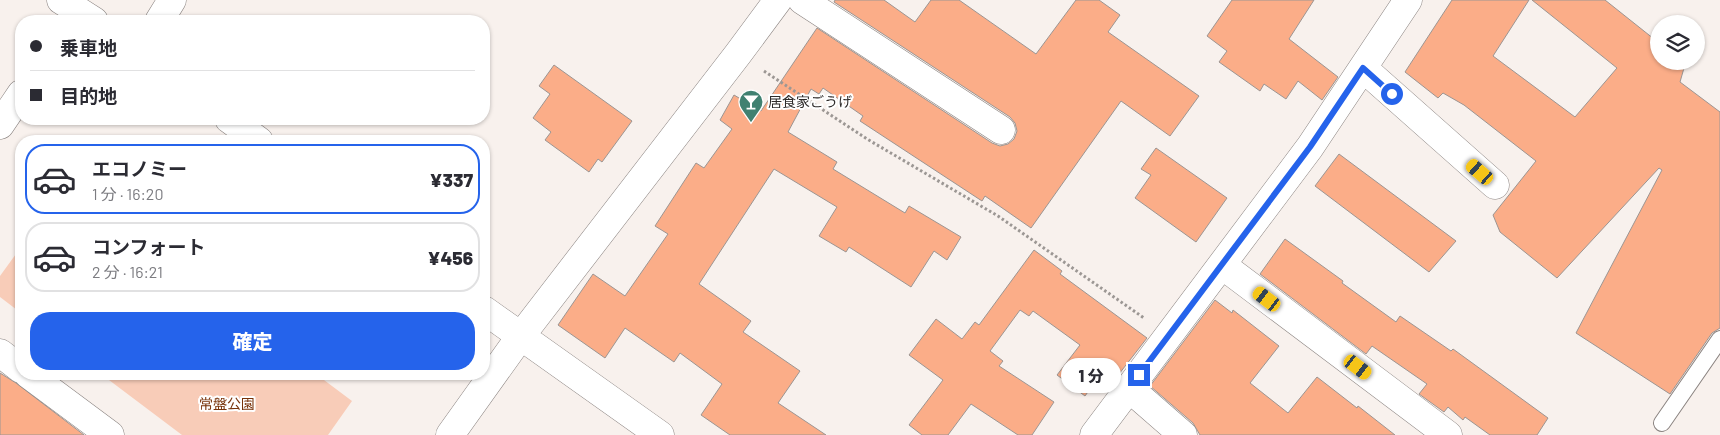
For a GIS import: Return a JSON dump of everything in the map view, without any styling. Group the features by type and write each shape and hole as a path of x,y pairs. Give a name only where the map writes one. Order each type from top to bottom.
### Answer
{"street":[{"path":"163,15 172,0"},
{"path":"490,379 520,337 778,0"},
{"path":"802,0 1001,130"},
{"path":"1094,435 1310,147 1408,0"},
{"path":"1363,68 1495,185"},
{"path":"0,125 15,103"},
{"path":"238,125 251,135"},
{"path":"1222,265 1448,435"},
{"path":"490,314 660,435"},
{"path":"0,353 15,364"},
{"path":"36,380 110,435"},
{"path":"450,435 489,380"},
{"path":"1130,388 1183,435"}],"lane":[{"path":"1662,423 1720,339"}],"path":[{"path":"738,54 867,139 998,216 1168,336"}],"green space":[{"path":"15,255 15,308 0,297 0,276"},
{"name":"常盤公園","path":"109,380 324,380 352,401 328,435 182,435"}],"building":[{"path":"835,0 884,0 915,22 931,0 959,0 1036,54 1076,0 1099,0 1120,15 1108,32 1199,96 1170,136 1121,101 1031,228 985,196 982,201 860,121 863,116 823,88 819,94 811,89 788,132 837,162 833,169 905,213 909,206 961,237 947,260 934,251 911,287 849,247 846,252 819,236 837,207 774,169 699,284 751,321 743,332 800,371 778,403 826,435 730,435 701,415 722,384 680,353 674,362 625,328 605,358 558,325 593,274 625,296 668,234 655,226 696,163 704,168 732,129 720,120 734,95 761,111 817,28 992,143 1000,146 1008,144 1014,139 1017,131 1015,123 1010,117 834,2"},
{"path":"1232,0 1314,0 1289,39 1338,77 1322,100 1298,81 1286,99 1264,84 1260,91 1219,62 1227,51 1207,36"},
{"path":"1452,0 1529,0 1493,56 1575,117 1617,68 1532,0 1605,0 1650,36 1650,70 1683,70 1680,82 1720,112 1720,328 1712,333 1670,394 1576,333 1662,170 1659,168 1557,278 1500,232 1493,215 1536,161 1464,105 1443,93 1438,98 1405,72"},
{"path":"554,65 632,121 602,162 598,159 589,172 545,140 551,132 533,118 550,94 539,86"},
{"path":"1156,148 1227,198 1196,242 1135,198 1151,175 1141,169"},
{"path":"1339,154 1456,241 1429,272 1315,186"},
{"path":"1285,239 1396,322 1400,316 1451,351 1453,349 1548,418 1537,435 1490,435 1465,417 1463,420 1448,407 1444,412 1419,394 1427,384 1372,346 1366,354 1260,274"},
{"path":"1034,250 1062,271 1060,274 1147,338 1112,383 1100,375 1085,396 1057,375 1080,345 1033,311 1029,316 1020,310 990,351 1003,361 999,366 1054,402 1032,435 1018,435 971,404 948,435 922,435 909,425 943,380 909,355 936,319 962,339 975,322 979,325"},
{"path":"1215,300 1232,313 1233,310 1279,346 1250,383 1288,413 1317,377 1395,435 1200,435 1193,423 1150,386"},
{"path":"0,373 16,383 84,435 0,435"}],"place":[{"name":"居食家ごうげ","path":"751,123"}],"route":[{"path":"1139,375 1310,147 1363,68 1392,94"}]}
